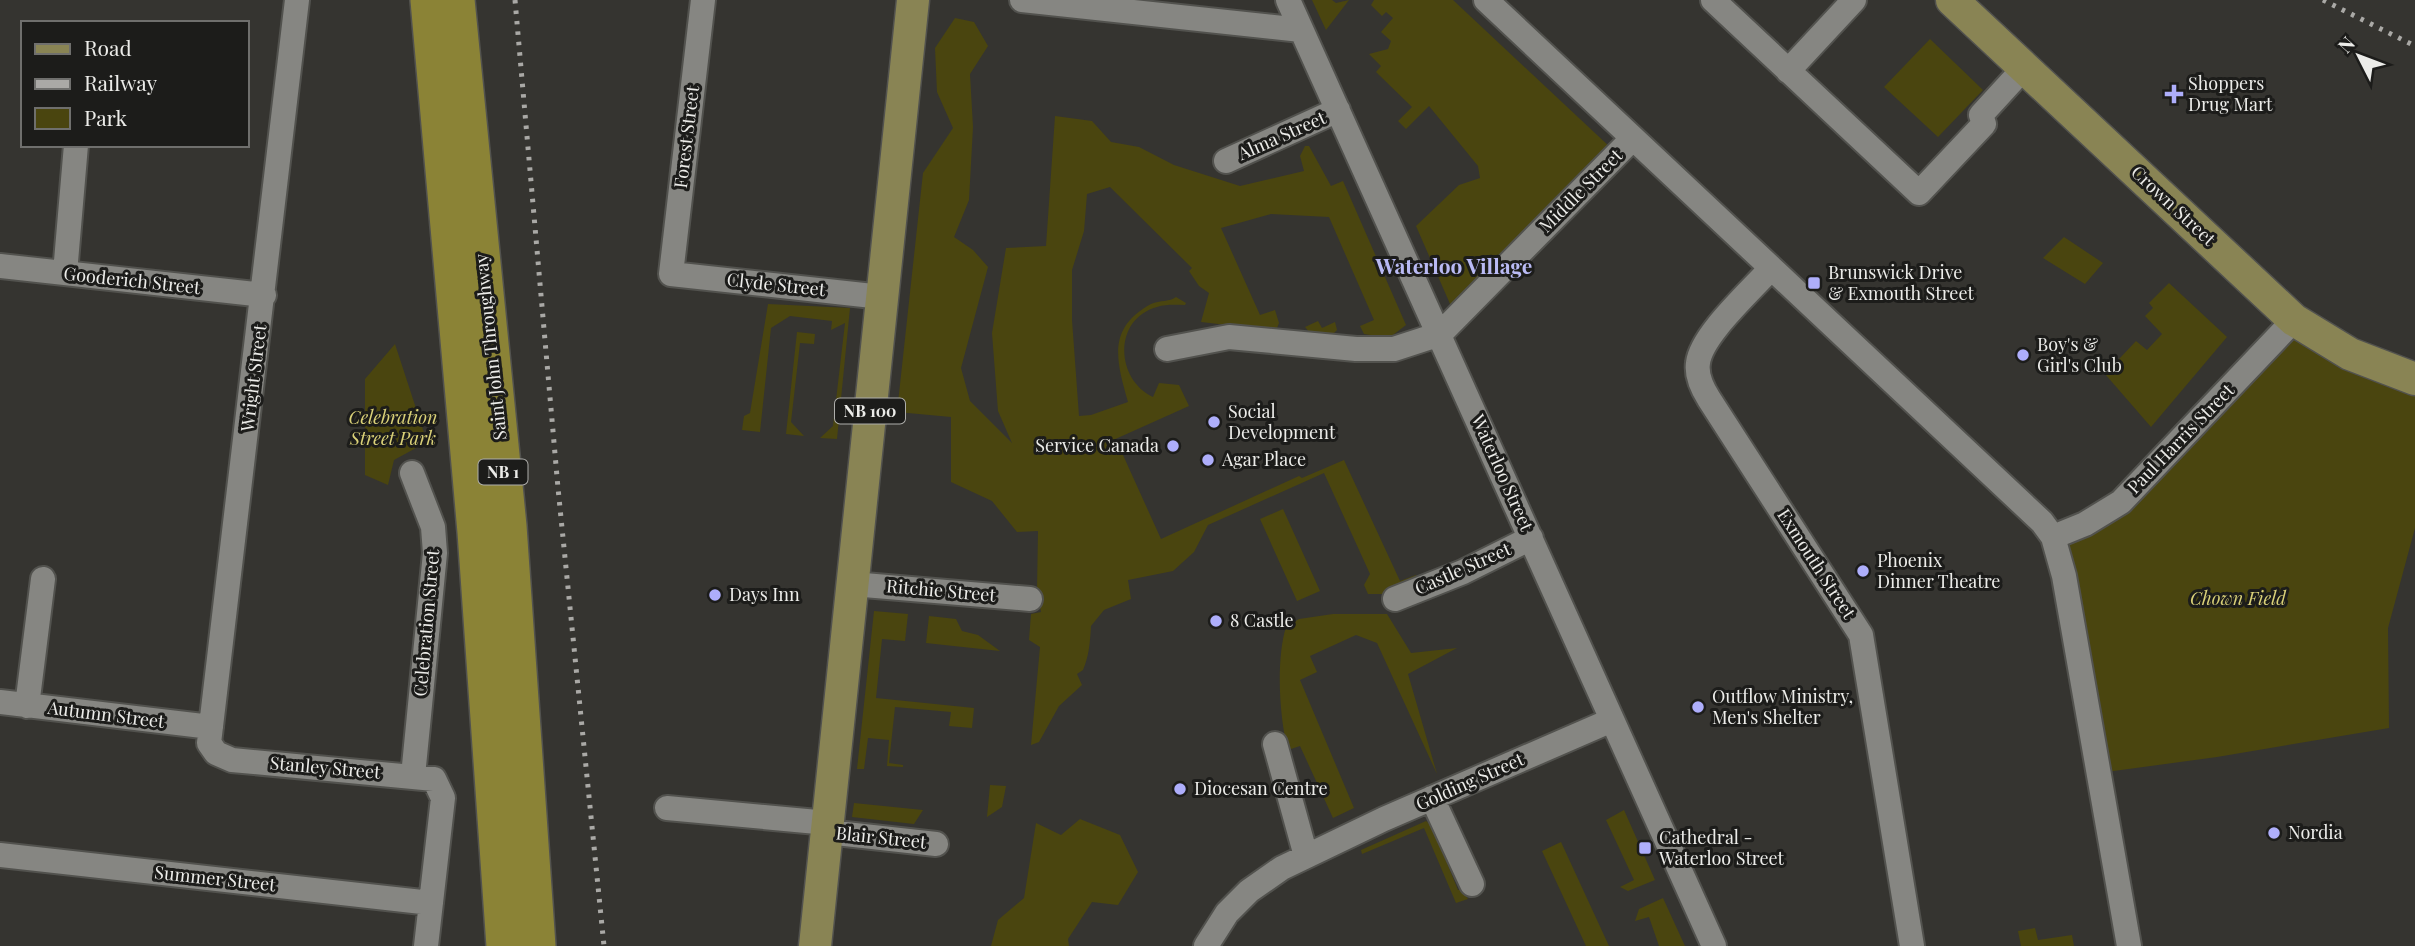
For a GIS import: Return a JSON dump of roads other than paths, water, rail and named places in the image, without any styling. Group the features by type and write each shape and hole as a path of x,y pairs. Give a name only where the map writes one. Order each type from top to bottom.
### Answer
{"highway":[{"name":"Saint John Throughway","path":"429,0 476,532 505,946"},
{"name":"Saint John Throughway","path":"456,0 508,526 537,946"},
{"path":"489,946 491,749"}],"main road":[{"name":"NB 100","path":"815,946 913,0"},
{"name":"Crown Street","path":"1952,0 2294,320 2350,354 2415,379"}],"street":[{"name":"Wright Street","path":"216,753 209,743 297,0"},
{"name":"Forest Street","path":"671,274 703,0"},
{"path":"1022,0 1301,30"},
{"name":"Waterloo Street","path":"1288,0 1714,946"},
{"path":"1486,0 2042,522 2053,537 2064,576 2129,946"},
{"path":"1713,0 1919,193 1984,124 1981,115 2024,68"},
{"path":"1788,71 1854,0"},
{"name":"Alma Street","path":"1226,161 1338,110"},
{"name":"Middle Street","path":"1440,334 1633,138"},
{"path":"65,273 76,147"},
{"name":"Gooderich Street","path":"0,266 264,295"},
{"name":"Exmouth Street","path":"1771,268 1705,344 1698,360 1698,376 1709,399 1861,635 1912,946"},
{"name":"Clyde Street","path":"671,274 882,297"},
{"name":"Paul Harris Street","path":"2053,537 2085,524 2121,502 2294,320"},
{"path":"1167,349 1229,337 1356,349 1394,349 1440,334"},
{"name":"Celebration Street","path":"412,473 433,527 435,553 429,780 443,798 426,946"},
{"name":"Castle Street","path":"1395,599 1463,572 1531,538"},
{"path":"27,706 43,579"},
{"name":"Ritchie Street","path":"852,584 1030,599"},
{"name":"Autumn Street","path":"0,702 211,727"},
{"name":"Golding Street","path":"1206,946 1227,913 1249,891 1317,851 1612,720"},
{"path":"1275,744 1317,851"},
{"name":"Stanley Street","path":"216,753 232,760 429,780"},
{"path":"1432,798 1472,884"},
{"name":"Blair Street","path":"667,808 936,844"},
{"name":"Summer Street","path":"0,855 431,903"}],"railway":[{"path":"515,0 558,488 604,946"},
{"path":"2323,0 2415,46"}],"place":[{"name":"Shoppers Drug Mart","path":"2174,94"},
{"name":"Brunswick Drive & Exmouth Street","path":"1814,283"},
{"name":"Boy's & Girl's Club","path":"2023,355"},
{"name":"Social Development","path":"1214,422"},
{"name":"Service Canada","path":"1173,446"},
{"name":"Agar Place","path":"1208,460"},
{"name":"Phoenix Dinner Theatre","path":"1863,571"},
{"name":"Days Inn","path":"715,595"},
{"name":"8 Castle","path":"1216,621"},
{"name":"Outflow Ministry, Men's Shelter","path":"1698,707"},
{"name":"Diocesan Centre","path":"1180,789"},
{"name":"Nordia","path":"2274,833"},
{"name":"Cathedral - Waterloo Street","path":"1645,848"}],"district":[{"name":"Waterloo Village","path":"1454,267"}],"park label":[{"name":"Celebration Street Park","path":"393,428"},
{"name":"Chown Field","path":"2238,599"}]}
